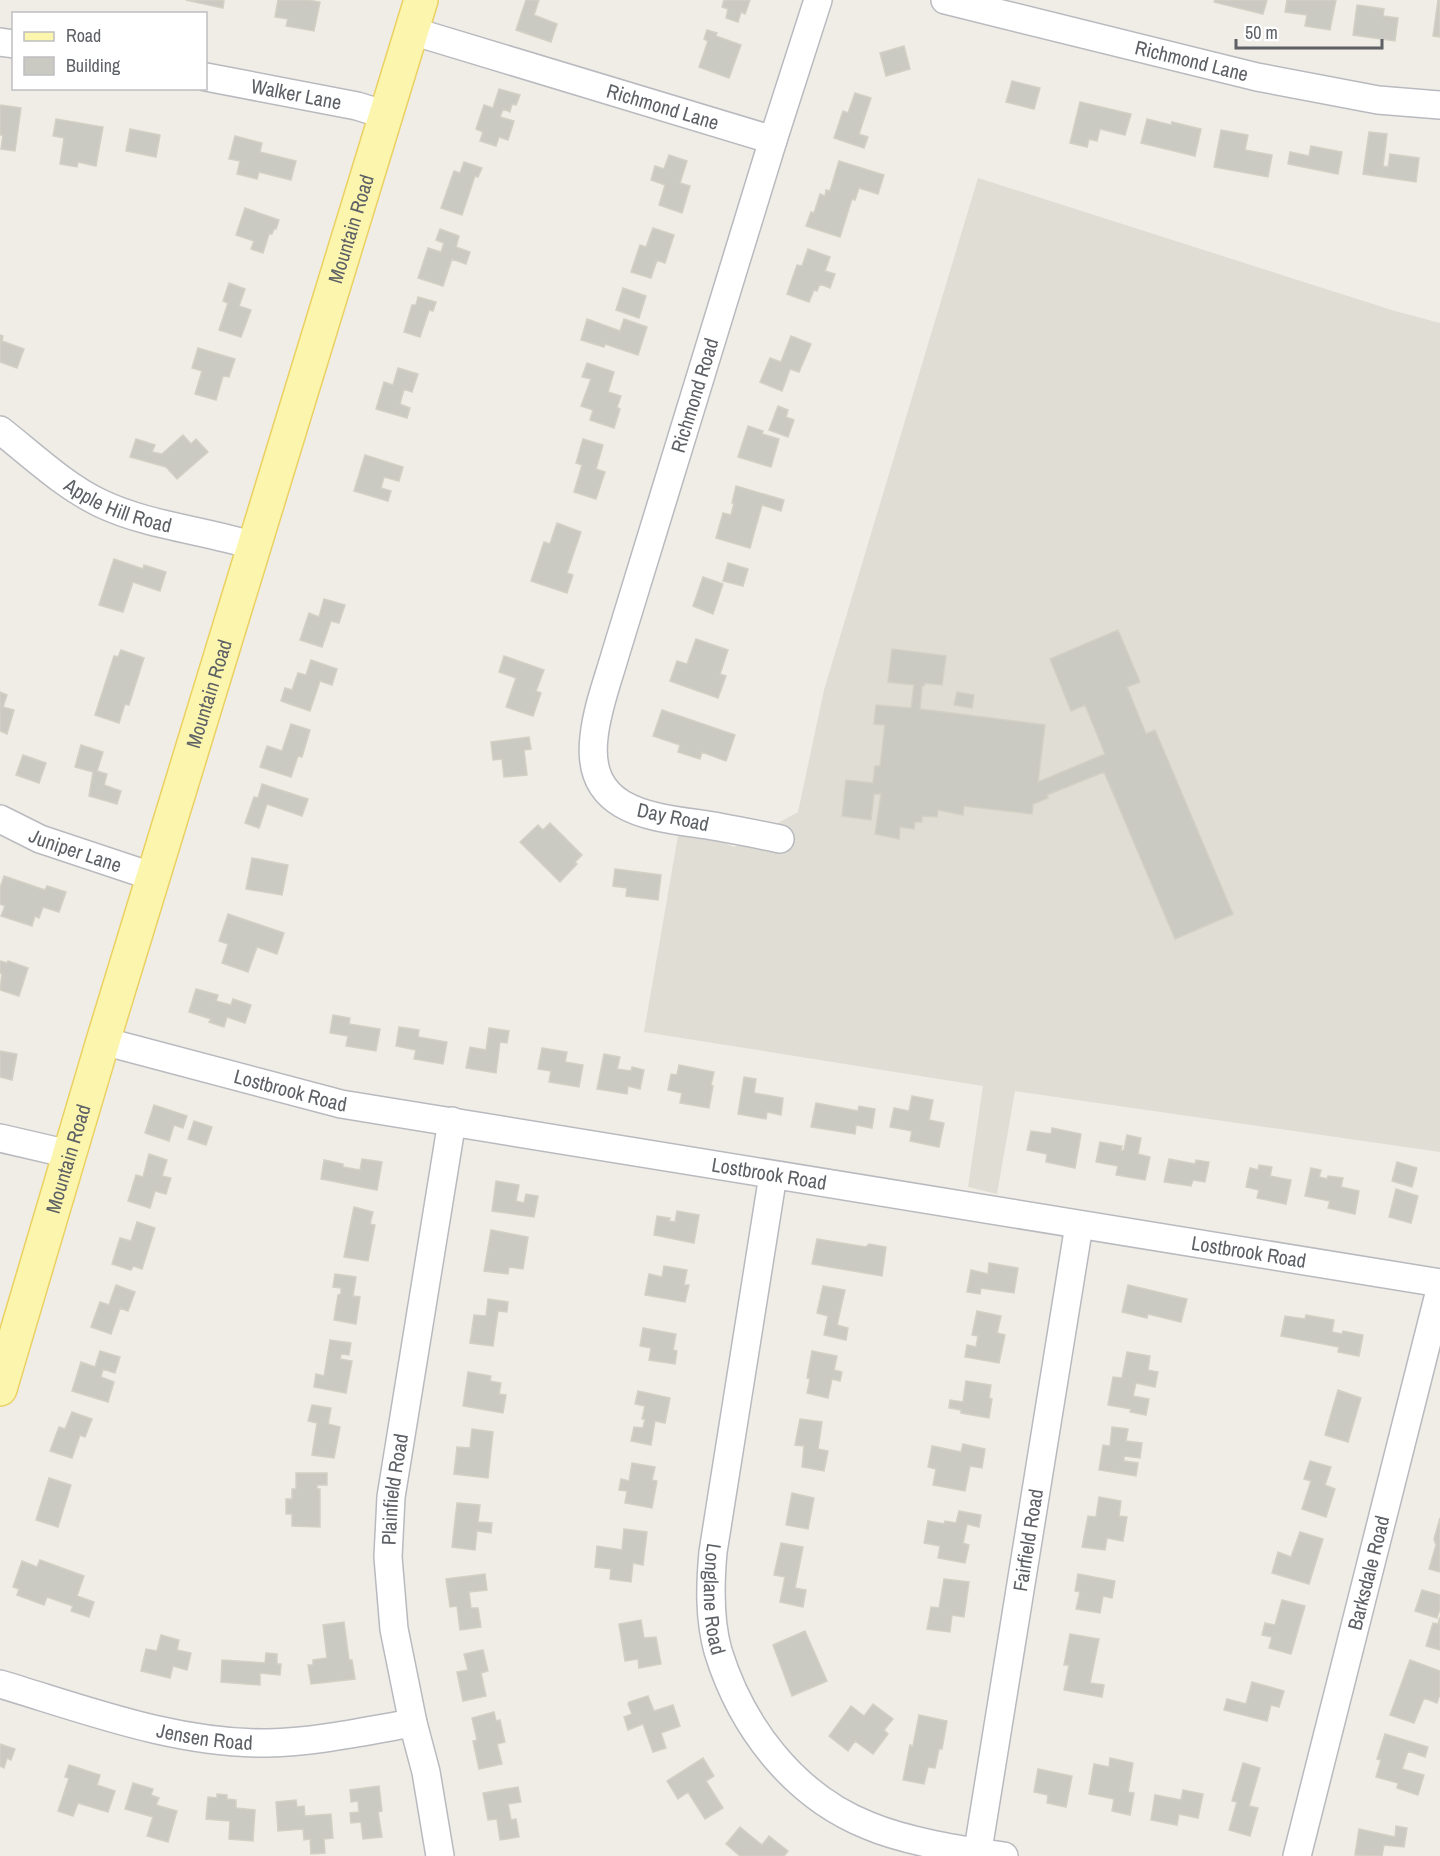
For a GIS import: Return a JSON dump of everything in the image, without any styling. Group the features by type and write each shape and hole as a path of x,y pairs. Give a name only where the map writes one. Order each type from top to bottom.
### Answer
{"main road":[{"name":"Mountain Road","path":"0,1389 103,1041 421,0"}],"street":[{"path":"773,140 818,0"},
{"name":"Richmond Lane","path":"945,0 1257,76 1378,100 1440,105"},
{"name":"Richmond Lane","path":"412,31 773,140"},
{"name":"Walker Lane","path":"207,78 326,99 386,115"},
{"name":"Richmond Road","path":"616,652 773,140"},
{"name":"Apple Hill Road","path":"0,430 71,486 100,503 167,525 226,537 254,546"},
{"name":"Day Road","path":"616,652 594,737 595,764 611,795 629,808 650,816 780,839"},
{"name":"Juniper Lane","path":"0,819 40,839 154,877"},
{"name":"Lostbrook Road","path":"103,1041 340,1104 1440,1284"},
{"name":"Plainfield Road","path":"440,1856 426,1772 393,1629 388,1557 390,1497 452,1121"},
{"path":"0,1138 69,1154"},
{"name":"Longlane Road","path":"773,1175 713,1552 710,1602 718,1650 737,1699 758,1737 778,1762 808,1789 843,1814 866,1825 892,1834 986,1855"},
{"name":"Fairfield Road","path":"986,1855 1079,1225"},
{"name":"Barksdale Road","path":"1297,1856 1440,1290"},
{"name":"Jensen Road","path":"0,1684 175,1735 223,1741 267,1743 316,1740 413,1723"}],"shaded area":[{"path":"978,178 1395,311 1440,323 1440,1152 1015,1091 997,1194 968,1187 983,1086 644,1032 679,830 708,835 734,847 798,812 824,690"}],"building":[{"path":"186,0 224,0 223,8"},
{"path":"278,0 320,2 314,31 286,26 288,19 275,17"},
{"path":"526,0 539,0 534,15 557,24 551,42 516,30"},
{"path":"724,0 750,0 745,14 741,12 738,22 726,18 728,9 722,7"},
{"path":"1215,0 1267,0 1263,14 1214,2"},
{"path":"1287,0 1336,0 1330,30 1305,26 1307,15 1285,12"},
{"path":"1438,0 1440,0 1440,37 1433,36"},
{"path":"1357,5 1384,9 1383,16 1398,18 1395,41 1353,35"},
{"path":"707,30 717,33 716,36 741,45 729,78 699,67 708,41 704,39"},
{"path":"904,46 910,69 886,76 880,53"},
{"path":"1012,81 1040,88 1034,109 1006,102"},
{"path":"499,89 520,95 516,105 512,104 510,112 503,109 500,117 514,121 508,140 499,137 496,146 480,141 483,132 476,129 484,105 493,108"},
{"path":"855,93 871,98 859,134 868,137 864,148 834,138 843,111 848,113"},
{"path":"1080,102 1131,114 1125,135 1100,129 1097,141 1089,139 1087,147 1070,143"},
{"path":"0,105 21,108 15,151 1,149 3,135 0,135"},
{"path":"56,119 103,127 96,166 78,162 77,167 60,164 64,138 53,136"},
{"path":"1147,119 1201,129 1195,156 1141,143"},
{"path":"130,129 160,135 156,157 126,151"},
{"path":"1221,130 1248,135 1245,150 1272,155 1268,177 1214,167"},
{"path":"1369,132 1387,134 1383,166 1388,167 1390,154 1419,158 1416,182 1363,174"},
{"path":"235,136 262,143 260,152 296,161 291,180 259,172 257,179 237,174 240,161 229,159"},
{"path":"1311,146 1342,152 1338,174 1288,164 1290,152 1309,156"},
{"path":"669,155 687,161 680,183 690,186 682,213 659,205 665,185 651,180 655,166 664,169"},
{"path":"839,161 884,175 878,194 859,188 855,200 852,199 840,237 806,226 811,212 814,213 820,194 825,196 826,190 830,191"},
{"path":"464,162 482,168 478,177 475,176 462,215 441,208 454,171 460,173"},
{"path":"245,208 279,220 276,229 269,234 263,253 251,249 254,241 236,235"},
{"path":"653,228 674,235 665,263 657,260 651,278 631,272 640,245 646,247"},
{"path":"440,229 459,236 456,247 470,252 466,264 452,259 443,286 418,278 428,248 441,252 444,243 436,240"},
{"path":"808,249 830,257 825,271 835,274 830,288 820,284 817,291 814,290 809,302 787,294 797,265 802,266"},
{"path":"229,283 245,289 239,306 251,310 241,337 219,330 228,303 223,301"},
{"path":"623,288 646,296 639,318 616,310"},
{"path":"418,297 436,302 433,311 429,310 420,337 404,332 412,305 416,305"},
{"path":"587,319 620,331 624,319 647,327 638,355 605,344 604,347 581,340"},
{"path":"0,335 3,336 2,341 24,349 17,368 0,362"},
{"path":"791,336 811,344 799,372 790,369 782,391 760,382 770,358 781,362"},
{"path":"198,348 235,359 229,377 223,376 216,400 195,394 202,371 192,368"},
{"path":"587,363 614,372 608,392 621,396 617,407 620,409 614,428 590,420 593,410 581,406 591,379 582,377"},
{"path":"398,368 418,374 412,392 404,389 400,404 410,408 407,418 376,409 384,382 393,385"},
{"path":"778,406 788,410 786,417 794,420 788,437 769,430"},
{"path":"748,426 763,431 762,434 779,439 771,467 738,457"},
{"path":"183,435 191,444 196,439 208,452 177,479 166,467 130,457 136,439 155,445 152,452 162,454"},
{"path":"583,439 603,445 596,469 605,472 596,499 574,492 582,465 576,463"},
{"path":"365,455 403,467 399,481 384,477 381,488 391,491 388,501 354,491"},
{"path":"736,486 784,500 781,511 762,505 750,548 716,538 723,513 731,515"},
{"path":"557,523 581,532 567,573 573,575 567,593 531,581 544,542 550,544"},
{"path":"114,559 143,569 144,565 166,572 160,591 133,582 123,612 99,605"},
{"path":"728,563 748,569 743,586 723,581"},
{"path":"703,577 723,584 713,614 693,606"},
{"path":"324,599 345,605 339,623 331,621 322,647 300,640 309,613 319,617"},
{"path":"1118,630 1140,682 1127,687 1146,734 1155,730 1233,914 1175,939 1104,772 1047,795 1048,798 1033,804 1032,814 964,806 963,815 938,810 937,817 922,816 922,822 915,822 914,829 900,827 899,839 875,834 881,794 874,794 871,820 842,816 846,780 873,783 875,766 880,766 885,725 874,724 876,705 911,708 914,685 888,682 892,649 946,656 942,685 925,683 922,686 920,709 1045,725 1038,782 1105,754 1085,705 1071,711 1050,659"},
{"path":"696,639 728,650 720,674 726,676 718,698 670,681 677,661 687,664"},
{"path":"121,650 144,658 129,705 125,704 119,723 95,715 114,656 118,657"},
{"path":"504,656 544,670 536,691 541,693 533,716 506,707 516,678 499,672"},
{"path":"311,660 337,669 332,685 320,681 310,711 281,701 285,688 292,690 298,673 306,675"},
{"path":"0,692 7,695 3,707 14,710 7,734 0,731"},
{"path":"957,692 974,695 972,708 954,705"},
{"path":"662,710 735,735 726,761 702,752 700,759 678,752 680,745 653,736"},
{"path":"291,724 310,730 302,757 298,756 291,777 260,767 267,746 282,751"},
{"path":"529,737 531,749 524,750 527,775 504,777 502,759 493,760 491,742"},
{"path":"81,745 103,752 97,771 107,774 104,785 121,791 117,804 89,796 93,772 75,767"},
{"path":"23,755 46,763 39,783 16,775"},
{"path":"262,784 308,799 302,816 267,804 259,828 245,823 254,797 258,798"},
{"path":"550,823 582,855 575,862 577,864 560,882 520,842 538,825 543,830"},
{"path":"252,858 288,865 282,895 246,889"},
{"path":"615,869 661,875 658,900 626,896 627,888 613,886"},
{"path":"4,876 45,890 47,886 66,892 59,912 43,907 39,918 35,916 32,926 1,916 5,906 0,904 0,888"},
{"path":"228,914 284,933 277,954 257,947 248,972 222,963 228,944 219,941"},
{"path":"0,961 7,963 8,961 28,968 19,996 0,990 2,974 0,973"},
{"path":"196,989 218,995 216,1001 231,1005 233,999 251,1005 245,1023 227,1017 224,1027 209,1022 211,1019 189,1012"},
{"path":"333,1015 350,1018 349,1024 380,1029 376,1051 346,1046 348,1036 330,1033"},
{"path":"399,1027 419,1030 418,1037 447,1042 443,1064 414,1059 416,1050 396,1046"},
{"path":"489,1028 509,1031 507,1043 500,1042 496,1073 466,1068 470,1047 486,1050"},
{"path":"542,1048 567,1052 565,1062 583,1065 579,1087 549,1082 551,1071 538,1069"},
{"path":"0,1051 17,1054 12,1080 0,1077"},
{"path":"604,1054 620,1057 617,1069 631,1071 632,1067 644,1070 640,1089 628,1086 627,1094 597,1089"},
{"path":"679,1065 714,1072 709,1108 680,1103 682,1093 668,1090 671,1074 677,1075"},
{"path":"744,1077 756,1079 754,1093 783,1098 781,1115 767,1112 766,1119 738,1114"},
{"path":"912,1096 933,1100 929,1120 944,1123 939,1147 910,1141 912,1131 890,1127 894,1108 909,1111"},
{"path":"816,1103 858,1111 859,1106 875,1109 872,1128 856,1125 855,1134 811,1127"},
{"path":"154,1105 187,1116 183,1128 174,1125 169,1141 145,1133"},
{"path":"194,1121 212,1127 206,1145 188,1139"},
{"path":"1052,1128 1081,1134 1075,1168 1046,1162 1047,1154 1027,1150 1031,1131 1051,1134"},
{"path":"1127,1135 1141,1138 1138,1154 1150,1157 1145,1180 1116,1175 1118,1166 1096,1162 1100,1142 1122,1146 1121,1151 1124,1150"},
{"path":"149,1154 167,1160 162,1176 171,1178 166,1194 155,1191 150,1208 128,1201 136,1175 143,1177"},
{"path":"362,1159 382,1162 377,1190 321,1179 324,1160 360,1170"},
{"path":"1169,1159 1195,1164 1196,1160 1209,1162 1205,1182 1193,1180 1191,1186 1164,1182"},
{"path":"1397,1162 1417,1168 1412,1187 1392,1181"},
{"path":"1259,1165 1272,1167 1270,1176 1291,1180 1286,1204 1257,1198 1259,1190 1246,1187 1250,1168 1258,1170"},
{"path":"1311,1168 1321,1170 1319,1177 1343,1178 1341,1187 1359,1191 1355,1214 1328,1208 1330,1201 1305,1196"},
{"path":"496,1181 519,1185 516,1201 524,1203 526,1194 538,1196 534,1217 492,1211"},
{"path":"1396,1189 1418,1196 1411,1223 1389,1217"},
{"path":"354,1207 373,1212 370,1224 375,1225 368,1261 344,1257"},
{"path":"677,1211 699,1215 694,1243 654,1235 657,1216 670,1218 669,1221 675,1222"},
{"path":"137,1222 155,1228 142,1269 133,1266 131,1270 112,1264 120,1238 131,1241"},
{"path":"491,1230 528,1237 523,1269 509,1267 508,1274 484,1271"},
{"path":"817,1239 866,1247 869,1244 886,1247 882,1276 812,1264"},
{"path":"989,1263 1018,1268 1014,1293 981,1288 980,1294 967,1292 971,1270 988,1274"},
{"path":"664,1266 687,1270 684,1285 689,1285 685,1302 645,1295 649,1274 662,1277"},
{"path":"335,1274 356,1277 353,1296 360,1297 356,1324 334,1320 338,1295 341,1294 341,1288 333,1287"},
{"path":"116,1285 135,1292 128,1311 120,1308 111,1334 91,1327 100,1302 109,1305"},
{"path":"1128,1285 1187,1299 1181,1322 1148,1314 1147,1318 1122,1312"},
{"path":"823,1286 845,1290 837,1325 848,1328 846,1340 824,1335 828,1316 817,1313"},
{"path":"488,1299 508,1302 507,1312 498,1311 493,1346 470,1343 474,1315 486,1316"},
{"path":"977,1311 1001,1316 997,1333 1005,1335 999,1363 965,1357 967,1345 976,1347 978,1336 972,1335"},
{"path":"1306,1315 1334,1320 1332,1332 1342,1334 1343,1331 1363,1335 1359,1356 1338,1352 1339,1347 1281,1336 1285,1316 1305,1319"},
{"path":"643,1328 676,1334 673,1350 677,1351 675,1364 649,1360 651,1348 640,1346"},
{"path":"330,1340 351,1343 349,1355 341,1354 340,1359 352,1361 346,1393 314,1387 316,1374 324,1376"},
{"path":"100,1351 120,1357 115,1373 103,1369 101,1377 114,1382 108,1402 72,1391 81,1362 95,1367"},
{"path":"812,1351 837,1356 834,1370 842,1372 840,1381 832,1379 828,1398 807,1393"},
{"path":"1127,1352 1150,1356 1148,1370 1158,1372 1155,1387 1136,1383 1133,1396 1149,1399 1146,1415 1130,1412 1131,1409 1108,1405 1113,1377 1122,1378"},
{"path":"468,1372 491,1376 490,1381 501,1383 499,1394 506,1395 503,1413 463,1406"},
{"path":"966,1381 991,1385 989,1398 992,1399 989,1418 961,1413 961,1410 949,1408 950,1400 963,1402"},
{"path":"1338,1390 1361,1398 1348,1442 1325,1435"},
{"path":"638,1391 670,1398 665,1423 655,1421 651,1445 631,1441 634,1427 643,1428 645,1419 642,1419 645,1406 635,1404"},
{"path":"312,1405 331,1408 328,1424 340,1427 334,1458 312,1455 317,1423 308,1421"},
{"path":"72,1412 92,1419 85,1437 80,1435 72,1458 50,1451 59,1427 65,1429"},
{"path":"800,1419 822,1422 818,1449 828,1451 824,1471 802,1467 804,1446 795,1445"},
{"path":"1112,1427 1128,1429 1126,1441 1142,1443 1140,1458 1124,1456 1124,1461 1138,1463 1136,1476 1099,1470 1103,1445 1110,1446"},
{"path":"472,1429 493,1432 488,1478 454,1474 457,1447 470,1448"},
{"path":"963,1444 985,1449 982,1468 970,1466 965,1491 933,1485 936,1469 928,1467 932,1446 961,1452"},
{"path":"1310,1461 1331,1467 1325,1485 1335,1489 1326,1517 1302,1509 1311,1481 1304,1479"},
{"path":"632,1463 655,1467 652,1480 657,1481 652,1508 625,1503 627,1491 619,1490 621,1479 629,1481"},
{"path":"296,1473 327,1473 327,1485 317,1485 317,1489 320,1489 320,1527 292,1526 292,1514 286,1514 286,1499 292,1499 292,1489 296,1489"},
{"path":"49,1478 71,1485 58,1527 36,1520"},
{"path":"792,1493 814,1498 808,1529 786,1525"},
{"path":"1099,1497 1121,1501 1119,1516 1127,1517 1123,1541 1107,1538 1105,1550 1082,1547 1088,1516 1096,1517"},
{"path":"457,1503 480,1505 478,1522 492,1523 491,1533 477,1531 475,1550 452,1547"},
{"path":"959,1511 981,1515 979,1527 967,1524 963,1543 969,1545 965,1563 938,1558 940,1546 924,1543 928,1521 944,1524 945,1521 956,1523"},
{"path":"1440,1518 1440,1572 1429,1569"},
{"path":"624,1529 647,1532 643,1565 633,1563 631,1582 610,1579 611,1569 595,1567 597,1546 622,1550"},
{"path":"1300,1532 1323,1539 1309,1584 1272,1573 1278,1552 1291,1557"},
{"path":"781,1543 803,1547 795,1588 806,1590 803,1607 780,1602 785,1577 774,1575"},
{"path":"40,1560 84,1576 77,1596 94,1602 89,1617 71,1611 73,1606 47,1597 44,1605 17,1595 19,1589 13,1587 22,1561 37,1567"},
{"path":"485,1574 487,1590 469,1592 471,1608 478,1608 481,1627 460,1630 457,1606 450,1607 446,1579"},
{"path":"1078,1574 1115,1581 1112,1598 1103,1596 1100,1613 1076,1609 1080,1592 1075,1591"},
{"path":"944,1579 969,1582 964,1617 952,1615 950,1632 927,1629 931,1607 939,1608"},
{"path":"1422,1590 1440,1595 1440,1609 1437,1618 1415,1611"},
{"path":"1282,1600 1305,1606 1291,1654 1269,1648 1272,1637 1262,1635 1265,1623 1275,1625"},
{"path":"1440,1617 1440,1650 1426,1646 1433,1623 1438,1624"},
{"path":"641,1620 644,1638 656,1637 661,1664 639,1668 638,1659 625,1661 619,1624"},
{"path":"344,1622 349,1660 352,1660 355,1679 311,1684 308,1665 313,1665 313,1660 327,1658 323,1625"},
{"path":"805,1631 827,1681 792,1696 773,1645"},
{"path":"1070,1634 1099,1639 1090,1683 1104,1685 1102,1697 1064,1690 1069,1665 1064,1665"},
{"path":"161,1635 179,1640 177,1650 191,1653 187,1670 173,1666 170,1678 141,1671 146,1649 157,1651"},
{"path":"483,1650 488,1671 481,1673 486,1696 463,1701 457,1672 468,1670 464,1654"},
{"path":"266,1653 277,1654 277,1664 281,1664 280,1675 260,1673 260,1685 221,1682 222,1660 265,1663"},
{"path":"1410,1660 1440,1671 1440,1694 1437,1703 1424,1698 1414,1723 1390,1715"},
{"path":"1252,1682 1284,1691 1279,1707 1271,1705 1267,1721 1224,1710 1227,1699 1246,1704"},
{"path":"648,1696 654,1711 673,1705 680,1726 661,1733 666,1748 653,1752 643,1724 628,1730 624,1717 632,1714 629,1702"},
{"path":"873,1704 893,1719 884,1730 888,1734 873,1754 855,1741 848,1751 829,1736 851,1706 864,1716"},
{"path":"494,1712 496,1721 500,1720 505,1742 497,1744 502,1764 479,1769 473,1741 477,1740 472,1718"},
{"path":"919,1715 947,1721 942,1749 939,1749 935,1768 928,1767 924,1784 903,1780"},
{"path":"1385,1734 1428,1747 1425,1757 1408,1751 1402,1769 1424,1775 1418,1795 1397,1788 1398,1783 1376,1777 1381,1760 1377,1759"},
{"path":"0,1744 15,1749 11,1760 7,1758 4,1768 0,1766"},
{"path":"703,1758 714,1776 706,1781 723,1808 705,1819 688,1792 678,1799 667,1781"},
{"path":"1110,1758 1133,1763 1128,1792 1134,1793 1130,1815 1112,1811 1114,1799 1089,1794 1094,1764 1109,1767"},
{"path":"1243,1763 1260,1768 1249,1806 1258,1808 1250,1836 1229,1830 1237,1802 1232,1801"},
{"path":"69,1765 100,1775 97,1785 115,1791 108,1812 78,1803 73,1816 58,1811 69,1778 65,1777"},
{"path":"1038,1769 1072,1776 1066,1807 1047,1803 1048,1795 1034,1792"},
{"path":"133,1783 153,1789 151,1795 159,1798 156,1805 177,1811 168,1842 147,1836 153,1817 125,1809"},
{"path":"379,1786 382,1811 378,1812 382,1837 363,1839 361,1822 351,1823 350,1813 359,1812 358,1801 351,1802 350,1790"},
{"path":"518,1787 521,1802 508,1804 511,1820 516,1819 519,1837 500,1840 497,1819 488,1820 483,1793"},
{"path":"1183,1790 1203,1794 1198,1818 1179,1814 1177,1825 1151,1820 1155,1795 1181,1800"},
{"path":"217,1794 227,1795 227,1799 236,1800 236,1808 255,1810 253,1841 229,1839 230,1821 206,1819 208,1797 217,1798"},
{"path":"296,1800 297,1807 304,1806 305,1816 331,1814 333,1838 324,1839 325,1853 311,1854 310,1839 304,1840 303,1829 278,1831 276,1802"},
{"path":"1396,1826 1407,1828 1404,1847 1384,1845 1382,1856 1355,1855 1359,1829 1395,1837"},
{"path":"740,1827 762,1845 769,1836 788,1851 784,1856 740,1856 726,1844"}]}
